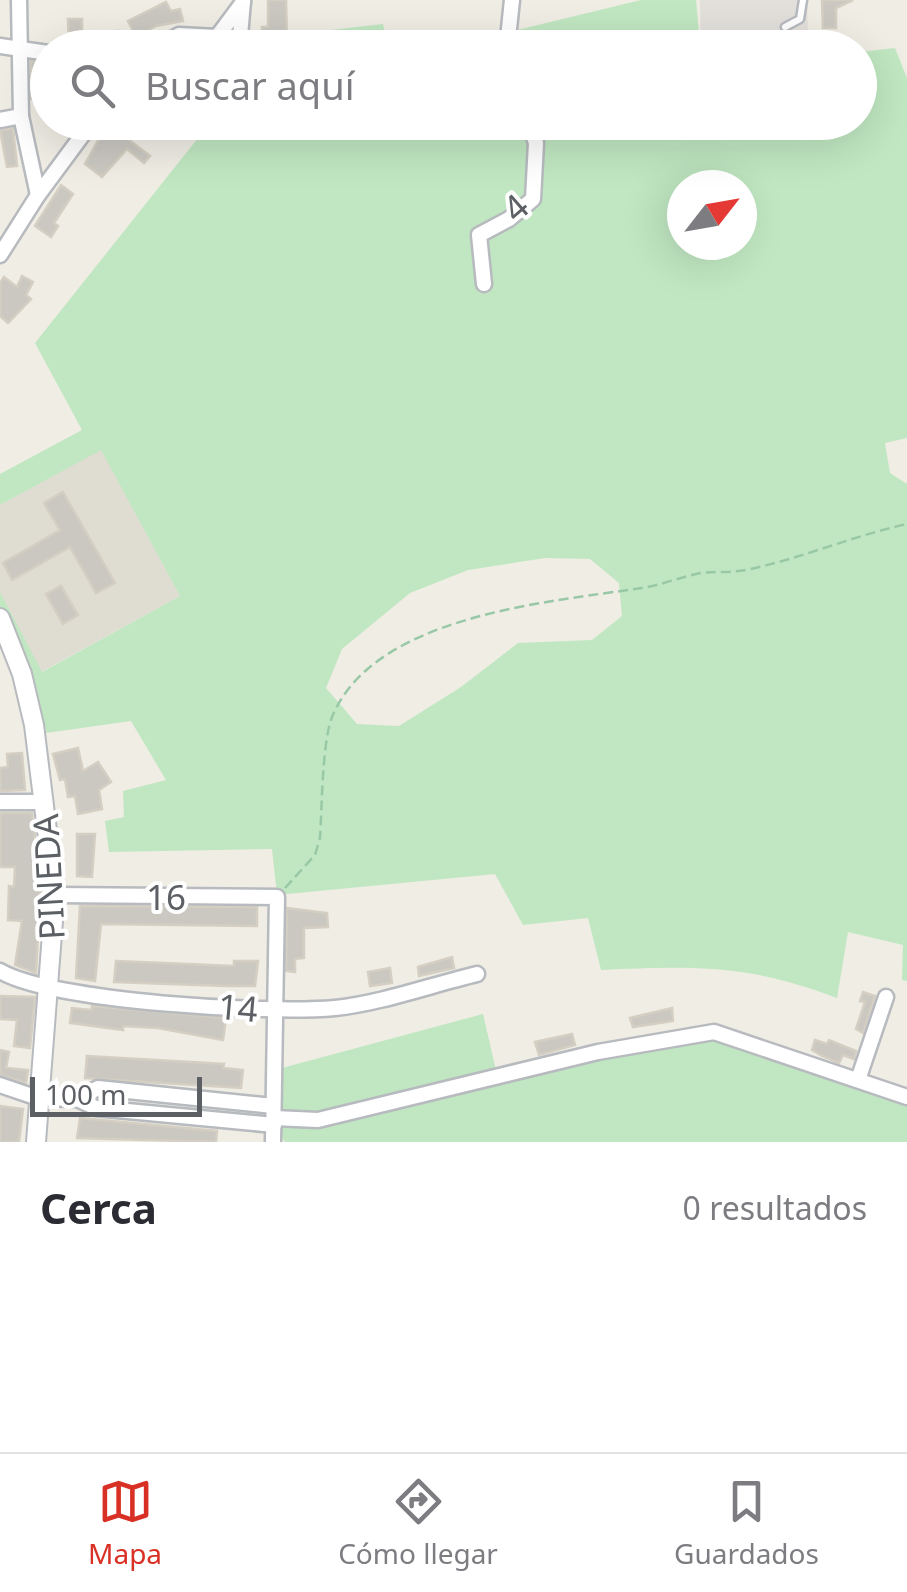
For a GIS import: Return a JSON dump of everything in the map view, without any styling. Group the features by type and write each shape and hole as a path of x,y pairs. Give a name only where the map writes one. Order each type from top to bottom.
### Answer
{"street":[{"path":"18,0 21,116 38,194"},
{"path":"509,30 512,0"},
{"path":"222,30 243,1"},
{"path":"241,30 243,1"},
{"path":"0,46 30,50"},
{"path":"0,120 21,116"},
{"path":"0,255 38,194 78,140"},
{"name":"4","path":"484,284 480,235 509,219 532,199 536,188 535,140"},
{"name":"PINEDA","path":"0,618 30,708 55,896 36,1142"},
{"path":"0,802 44,802"},
{"name":"16","path":"55,896 277,897"},
{"path":"273,1142 277,897"},
{"name":"14","path":"0,971 50,990 277,1010 338,1008 478,974"},
{"path":"859,1077 886,996"},
{"path":"0,1085 38,1098 77,1099 98,1088 318,1120 598,1052 714,1032 907,1096"},
{"path":"274,1116 285,1142"}],"lane":[{"path":"786,28 800,18 803,0"}],"path":[{"path":"277,897 314,855 320,838 332,717 386,654 445,624 491,612 548,605 590,592 666,584 703,572 748,570 907,524"}],"shaded area":[{"path":"700,0 807,0 808,30 701,30"},
{"path":"101,449 180,596 41,672 0,592 0,505"}],"green space":[{"path":"641,0 696,0 699,30 517,30"},
{"path":"383,24 384,30 330,30"},
{"path":"895,48 907,78 907,438 885,443 890,473 907,484 907,981 902,980 903,945 848,932 837,998 748,973 665,968 601,970 588,918 523,925 495,874 277,895 272,849 109,852 105,821 124,817 123,791 166,780 131,721 46,733 16,635 0,606 0,592 42,672 180,596 101,450 0,505 0,474 82,430 35,343 196,140 877,140 877,50","holes":["545,558 590,559 619,583 622,616 592,640 518,643 461,687 399,726 357,724 326,688 342,649 410,593 468,570"]},
{"path":"483,1014 498,1079 710,1034 907,1099 907,1142 285,1142 281,1136 282,1068"}],"building":[{"path":"268,0 286,0 287,30 262,30 268,27"},
{"path":"822,0 853,0 836,8 836,28 823,28"},
{"path":"166,2 171,11 180,9 183,21 132,30 128,21"},
{"path":"68,19 82,19 82,30 68,30"},
{"path":"13,128 17,166 7,167 0,130"},
{"path":"98,140 129,140 150,156 144,163 127,149 102,177 85,164"},
{"path":"61,185 73,194 54,223 58,226 51,237 35,226"},
{"path":"22,276 33,282 26,295 31,299 8,323 0,316 0,283 4,277 17,287"},
{"path":"63,492 115,583 96,593 70,547 12,580 3,563 60,530 44,503"},
{"path":"61,586 78,615 63,624 46,594"},
{"path":"78,748 83,771 98,762 111,782 99,790 102,809 78,814 75,796 68,797 65,779 60,780 53,754"},
{"path":"22,753 25,790 0,791 0,768 8,767 7,754"},
{"path":"0,813 32,813 41,881 36,973 15,965 22,921 8,920 9,886 14,887 15,867 0,867"},
{"path":"77,834 95,834 92,877 77,876"},
{"path":"80,906 257,907 257,926 101,924 95,981 76,978"},
{"path":"287,908 327,913 328,927 304,928 304,958 295,959 295,972 286,971"},
{"path":"452,957 454,968 419,976 418,967"},
{"path":"116,961 234,966 234,961 258,961 255,986 226,986 114,982"},
{"path":"390,968 392,983 370,986 368,972"},
{"path":"863,992 875,996 863,1033 856,1029 865,1002 860,1001"},
{"path":"0,996 35,997 30,1048 14,1046 17,1020 0,1019"},
{"path":"92,1006 226,1018 223,1040 158,1028 123,1026 123,1030 70,1023 72,1008 91,1010"},
{"path":"672,1008 673,1021 633,1027 630,1018"},
{"path":"572,1034 575,1045 539,1055 535,1042"},
{"path":"815,1040 827,1044 829,1040 856,1051 854,1059 843,1055 839,1063 822,1056 812,1050"},
{"path":"0,1050 9,1052 6,1068 28,1070 26,1083 0,1075"},
{"path":"87,1056 224,1064 223,1068 243,1070 241,1088 85,1078"},
{"path":"0,1106 23,1109 19,1142 0,1142"},
{"path":"80,1118 217,1131 216,1142 77,1138"}]}
